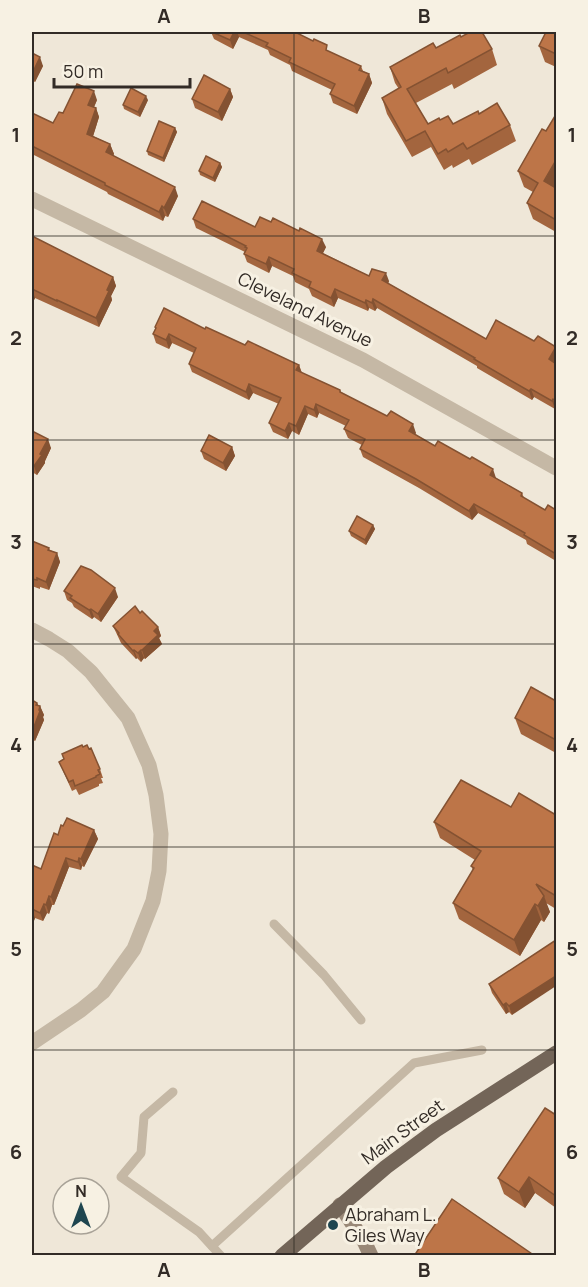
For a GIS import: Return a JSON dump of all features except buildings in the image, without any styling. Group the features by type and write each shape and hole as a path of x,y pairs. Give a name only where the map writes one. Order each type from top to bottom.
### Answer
{"main road":[{"name":"Main Street","path":"282,1256 386,1167 436,1130 556,1053"},
{"path":"340,1204 366,1243 371,1256"}],"street":[{"name":"Cleveland Avenue","path":"32,199 363,360 556,468"},
{"path":"32,630 68,651 92,672 128,718 149,765 161,834 159,871 153,901 134,949 103,992 32,1043"}],"lane":[{"path":"274,924 324,975 361,1020"},
{"path":"212,1246 414,1063 482,1050"},
{"path":"173,1092 144,1117 141,1153 121,1177 199,1232 221,1256"}],"place":[{"name":"Abraham L. Giles Way","path":"333,1225"}]}
